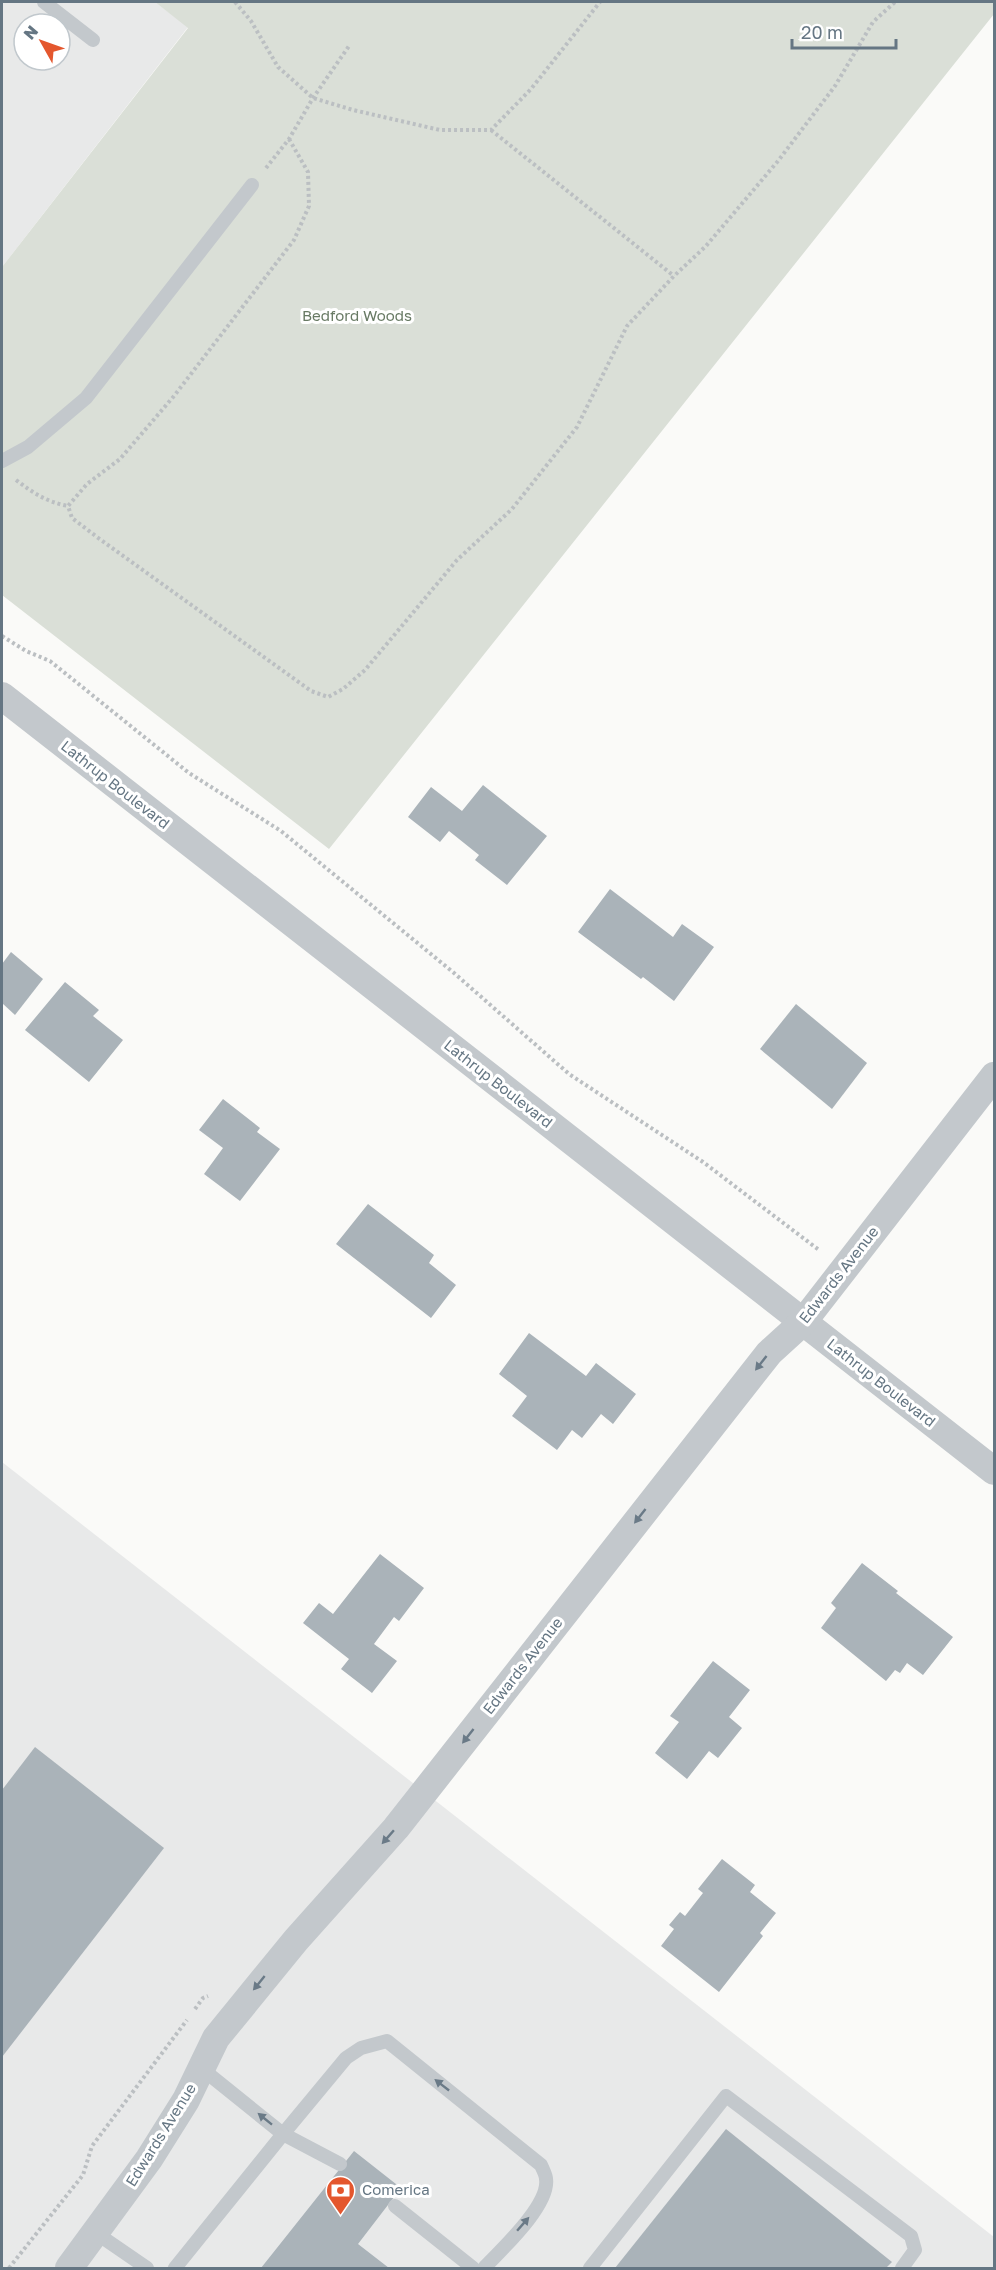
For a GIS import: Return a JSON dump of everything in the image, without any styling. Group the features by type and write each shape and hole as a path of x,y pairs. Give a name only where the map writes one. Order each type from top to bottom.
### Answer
{"street":[{"name":"Lathrup Boulevard","path":"2,696 994,1471"},
{"name":"Edwards Avenue","path":"69,2268 96,2233 186,2100 216,2038 258,1984 396,1827 769,1353 803,1322 994,1076"}],"lane":[{"path":"44,2 93,40"},
{"path":"2,461 28,447 86,398 252,185"},
{"path":"175,2268 346,2058 361,2048 387,2041 542,2166 547,2180 543,2198 484,2268"},
{"path":"201,2068 283,2134 340,2164"},
{"path":"590,2268 726,2096 911,2236 915,2250 902,2268"},
{"path":"396,2206 473,2268"},
{"path":"96,2233 147,2268"}],"path":[{"path":"235,2 251,21 278,67 313,98 353,110 440,130 491,130 674,276"},
{"path":"491,130 531,89 600,2"},
{"path":"68,506 72,518 311,691 328,697 343,689 365,670 457,560 512,510 577,427 627,326 706,246 778,161 835,86 873,22 895,2"},
{"path":"252,185 289,139 313,98 349,46"},
{"path":"68,506 87,484 120,459 174,396 294,240 309,206 308,172 289,139"},
{"path":"10,475 35,494 52,503 68,506"},
{"path":"2,636 26,651 50,661 189,773 281,831 454,973 569,1074 703,1162 821,1252"},
{"path":"9,2268 54,2212"}],"shaded area":[{"path":"2,2 155,2 188,27 2,267"},
{"path":"2,1462 994,2237 994,2268 2,2268"}],"green space":[{"name":"Bedford Woods","path":"155,2 994,2 994,14 329,849 2,595 2,267 188,28"}],"building":[{"path":"483,785 547,836 507,885 475,860 479,855 449,831 440,842 408,817 431,787 462,811"},
{"path":"610,889 673,937 682,924 714,947 674,1001 578,932"},
{"path":"11,952 43,979 15,1015 2,1003 2,964"},
{"path":"65,982 99,1010 93,1016 123,1040 89,1082 25,1030"},
{"path":"796,1004 867,1063 832,1109 760,1049"},
{"path":"223,1099 260,1128 257,1132 280,1149 240,1201 204,1174 223,1148 199,1130"},
{"path":"368,1204 434,1255 429,1263 456,1285 431,1318 336,1244"},
{"path":"529,1333 586,1376 596,1363 636,1394 613,1424 601,1414 582,1438 572,1430 557,1450 512,1416 527,1396 499,1374"},
{"path":"380,1554 424,1588 399,1621 394,1617 374,1644 397,1661 372,1693 341,1669 349,1659 303,1623 319,1603 333,1614"},
{"path":"862,1563 898,1591 896,1593 953,1637 923,1675 907,1663 900,1673 895,1670 886,1681 821,1628 836,1608 831,1603"},
{"path":"713,1661 750,1690 729,1717 742,1728 718,1758 709,1751 687,1779 655,1753 679,1722 670,1716"},
{"path":"35,1747 164,1848 2,2057 2,1790"},
{"path":"722,1859 755,1885 750,1892 776,1913 760,1933 763,1936 719,1992 661,1946 674,1929 669,1925 680,1912 685,1916 703,1893 698,1889"},
{"path":"726,2129 892,2262 886,2268 615,2268"},
{"name":"Comerica","path":"354,2151 401,2188 358,2244 389,2268 261,2268"}],"place":[{"name":"Comerica","path":"341,2216"}]}
